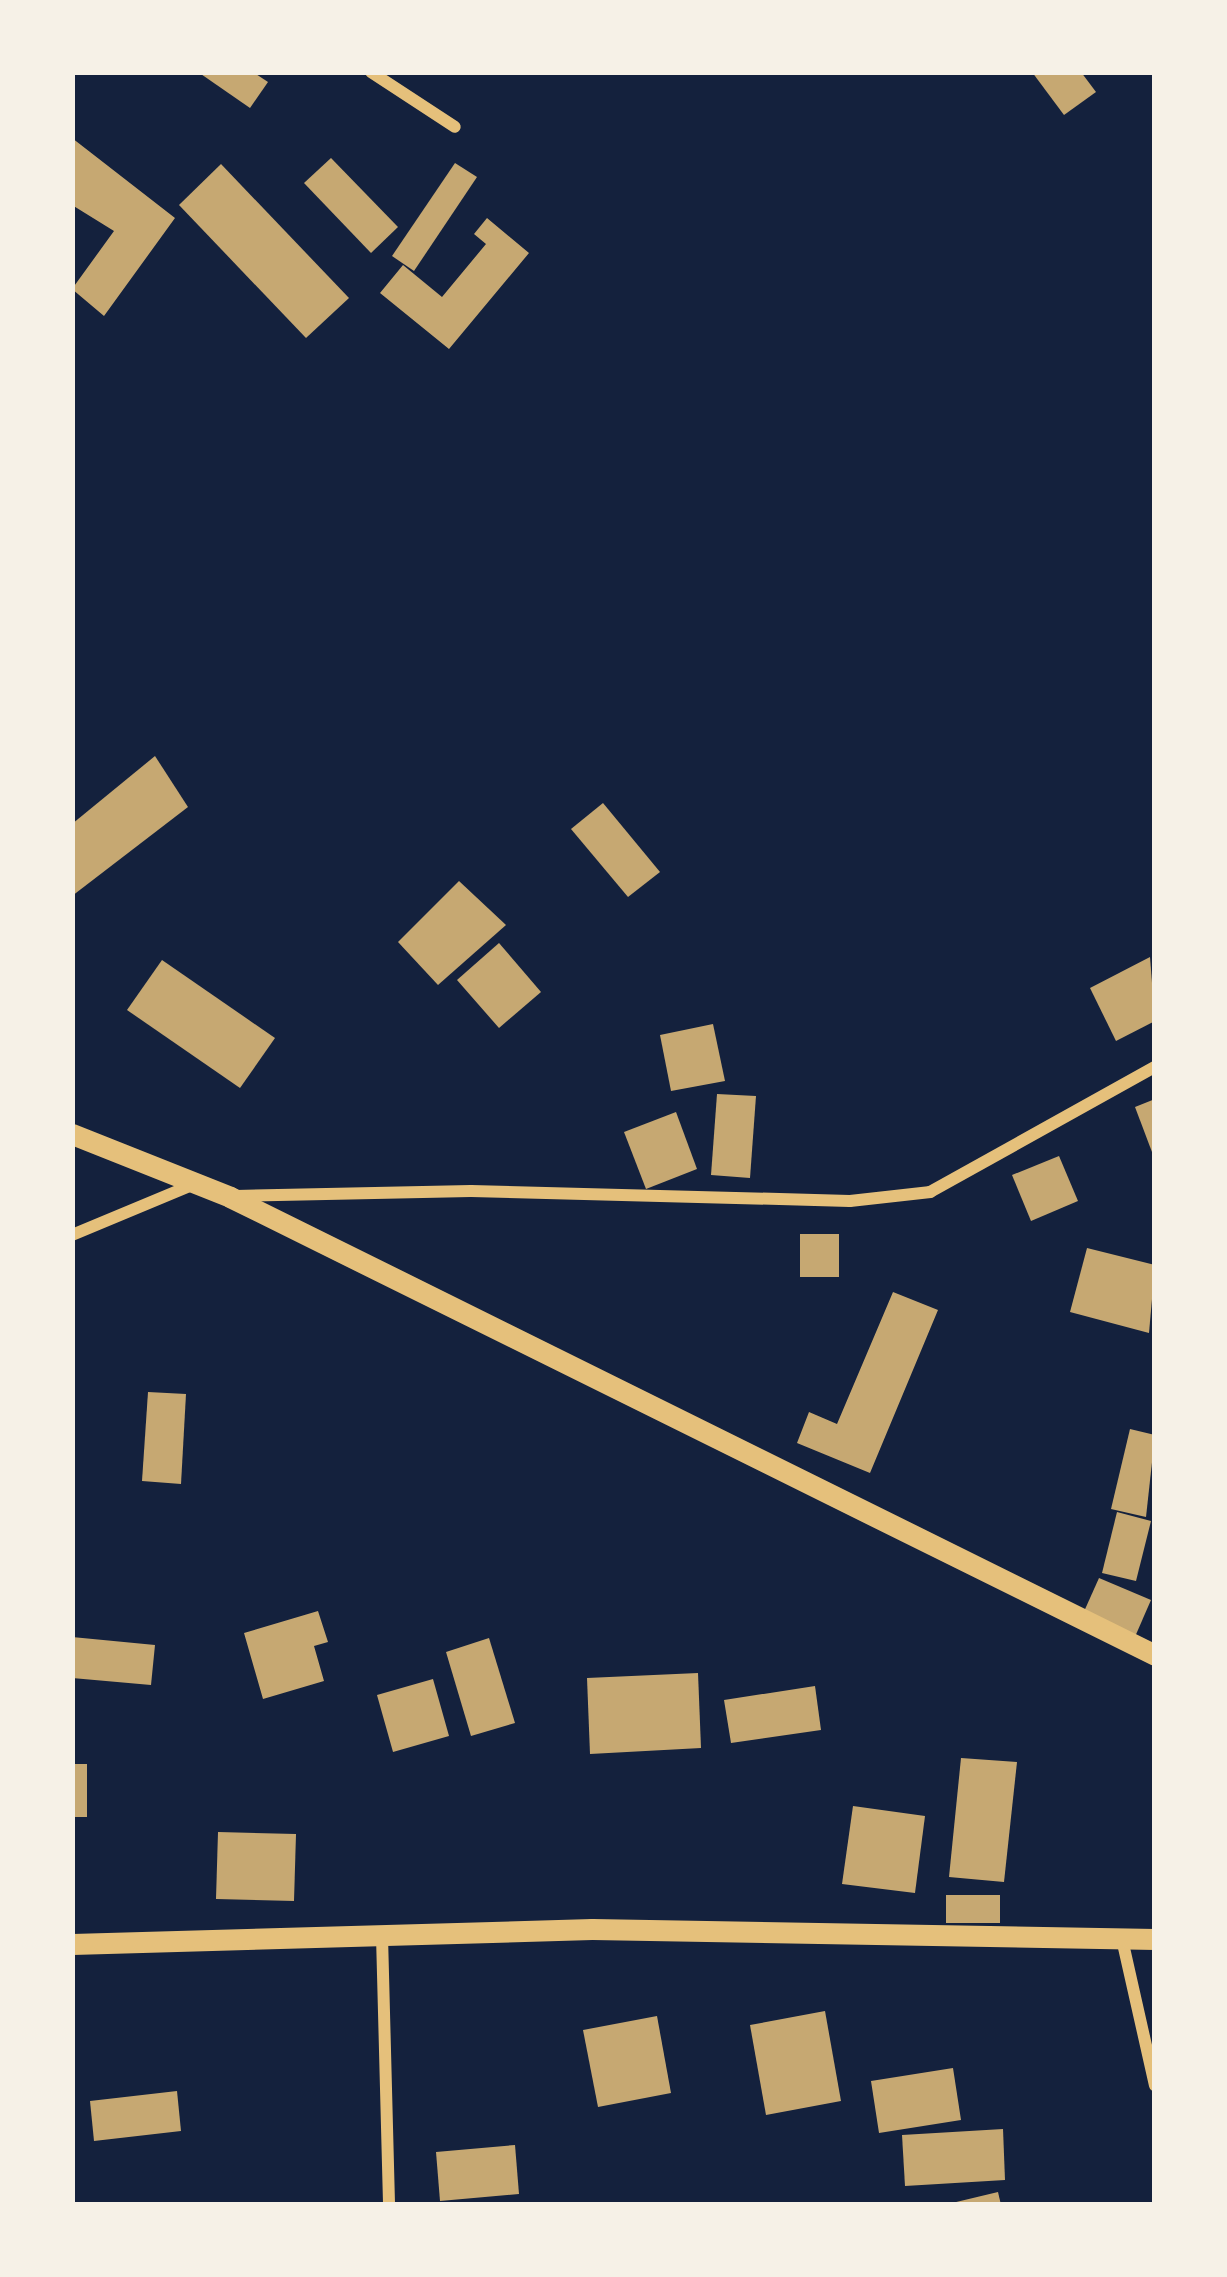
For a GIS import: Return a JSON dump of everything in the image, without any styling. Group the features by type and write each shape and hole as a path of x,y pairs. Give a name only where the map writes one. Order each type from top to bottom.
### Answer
{"street":[{"path":"371,72 455,127"},
{"path":"230,1197 471,1191 850,1201 930,1192 1155,1067"},
{"path":"72,1134 230,1197 1155,1655"},
{"path":"72,1235 192,1185"},
{"path":"72,1944 592,1929 1155,1939"},
{"path":"382,1936 389,2205"},
{"path":"1122,1939 1155,2085"}],"building":[{"path":"198,72 253,72 268,82 250,108"},
{"path":"1032,72 1081,72 1096,92 1064,115"},
{"path":"72,138 175,218 104,316 72,289 114,231 72,205"},
{"path":"331,158 398,227 371,253 304,183"},
{"path":"455,163 477,177 414,271 392,256"},
{"path":"221,164 349,298 306,338 179,205"},
{"path":"487,218 529,253 449,349 380,293 403,265 442,297 486,244 474,234"},
{"path":"155,756 188,807 72,896 72,824"},
{"path":"603,803 660,872 628,897 571,829"},
{"path":"459,881 506,925 438,985 398,942"},
{"path":"499,943 541,992 499,1028 457,980"},
{"path":"1150,957 1155,1021 1116,1041 1090,988"},
{"path":"162,960 275,1038 240,1088 127,1010"},
{"path":"713,1024 725,1081 671,1091 660,1035"},
{"path":"717,1094 756,1096 750,1178 711,1175"},
{"path":"1155,1099 1155,1160 1135,1107"},
{"path":"676,1112 697,1169 646,1189 624,1132"},
{"path":"1059,1156 1078,1201 1031,1221 1012,1175"},
{"path":"800,1234 839,1234 839,1277 800,1277"},
{"path":"1087,1248 1155,1265 1149,1333 1070,1312"},
{"path":"893,1292 938,1310 870,1473 797,1443 809,1412 837,1424"},
{"path":"148,1392 186,1394 181,1484 142,1481"},
{"path":"1130,1429 1155,1435 1146,1517 1111,1509"},
{"path":"1117,1512 1151,1521 1136,1581 1102,1573"},
{"path":"1099,1578 1151,1600 1134,1639 1082,1616"},
{"path":"318,1611 328,1642 314,1646 324,1681 263,1699 244,1633"},
{"path":"72,1637 155,1645 151,1685 72,1678"},
{"path":"489,1638 515,1723 471,1736 446,1652"},
{"path":"698,1673 701,1748 590,1754 587,1678"},
{"path":"433,1679 449,1736 393,1752 377,1695"},
{"path":"815,1686 821,1730 731,1743 724,1700"},
{"path":"961,1758 1017,1762 1004,1882 949,1877"},
{"path":"72,1764 87,1764 87,1817 72,1817"},
{"path":"853,1806 925,1816 915,1893 842,1884"},
{"path":"218,1832 296,1834 294,1901 216,1899"},
{"path":"946,1895 1000,1895 1000,1923 946,1923"},
{"path":"825,2011 841,2101 766,2115 750,2025"},
{"path":"657,2016 671,2093 598,2107 583,2030"},
{"path":"953,2068 961,2120 879,2133 871,2081"},
{"path":"177,2091 181,2131 94,2141 90,2101"},
{"path":"1003,2129 1005,2180 905,2186 902,2135"},
{"path":"515,2145 519,2194 440,2201 436,2152"},
{"path":"998,2192 1001,2205 952,2203"}]}
